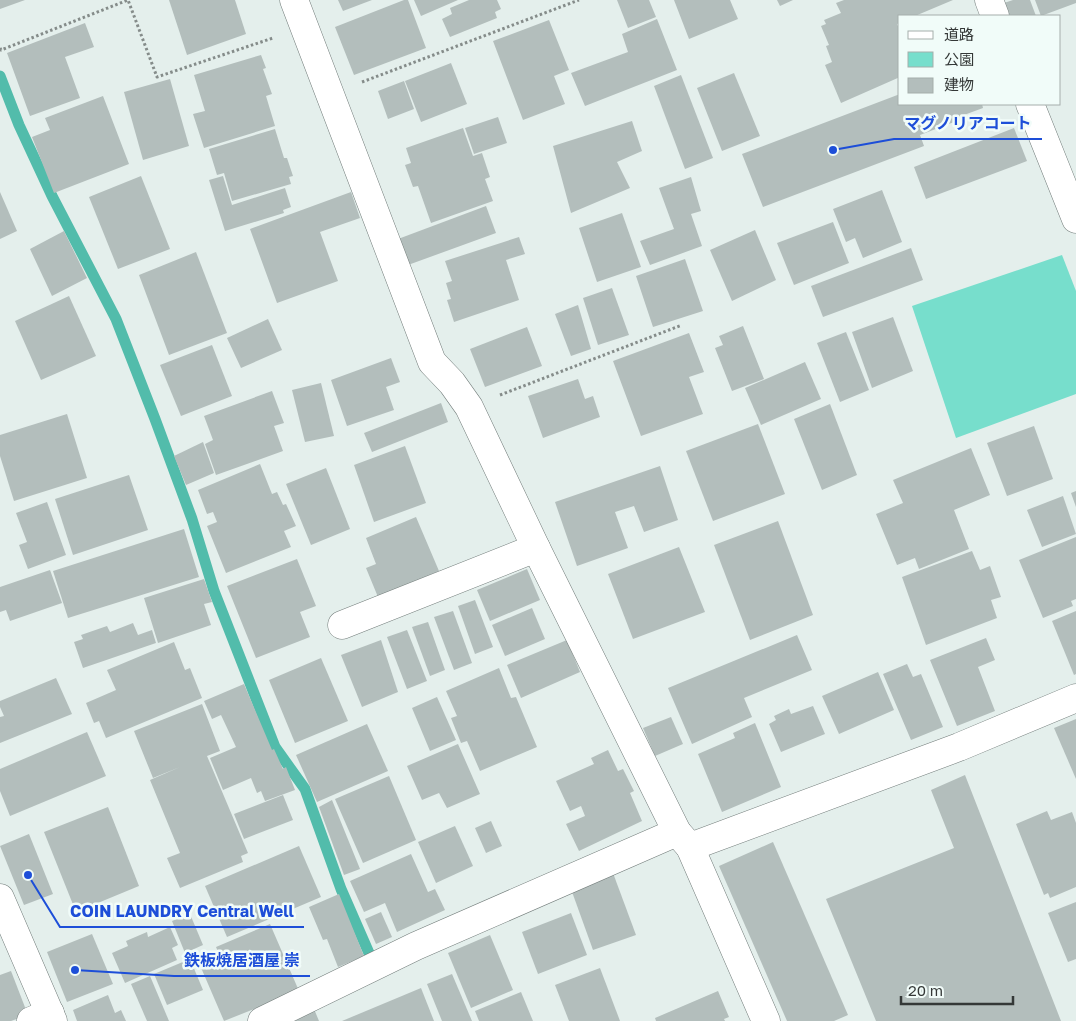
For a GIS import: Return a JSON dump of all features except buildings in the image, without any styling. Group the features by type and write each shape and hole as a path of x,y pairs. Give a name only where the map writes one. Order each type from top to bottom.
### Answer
{"street":[{"path":"294,0 432,362 452,383 469,407 536,548 683,840 766,1021"},
{"path":"989,0 995,15"},
{"path":"1030,105 1076,218"},
{"path":"342,625 536,548"},
{"path":"262,1021 416,946 683,840 959,747 1076,698"},
{"path":"0,898 44,1018"}],"path":[{"path":"0,48 1,50 128,0 157,77 304,27"},
{"path":"331,94 579,0"},
{"path":"469,407 682,325"}],"green space":[{"path":"1062,255 1076,291 1076,394 956,438 912,306"}],"waterway":[{"path":"0,76 19,125 52,196 116,319 192,519 214,591 275,747 305,789 341,889 372,960"}],"place":[{"name":"マグノリアコート","path":"833,150"},
{"name":"COIN LAUNDRY Central Well","path":"28,875"},
{"name":"鉄板焼居酒屋 崇","path":"75,970"}]}
